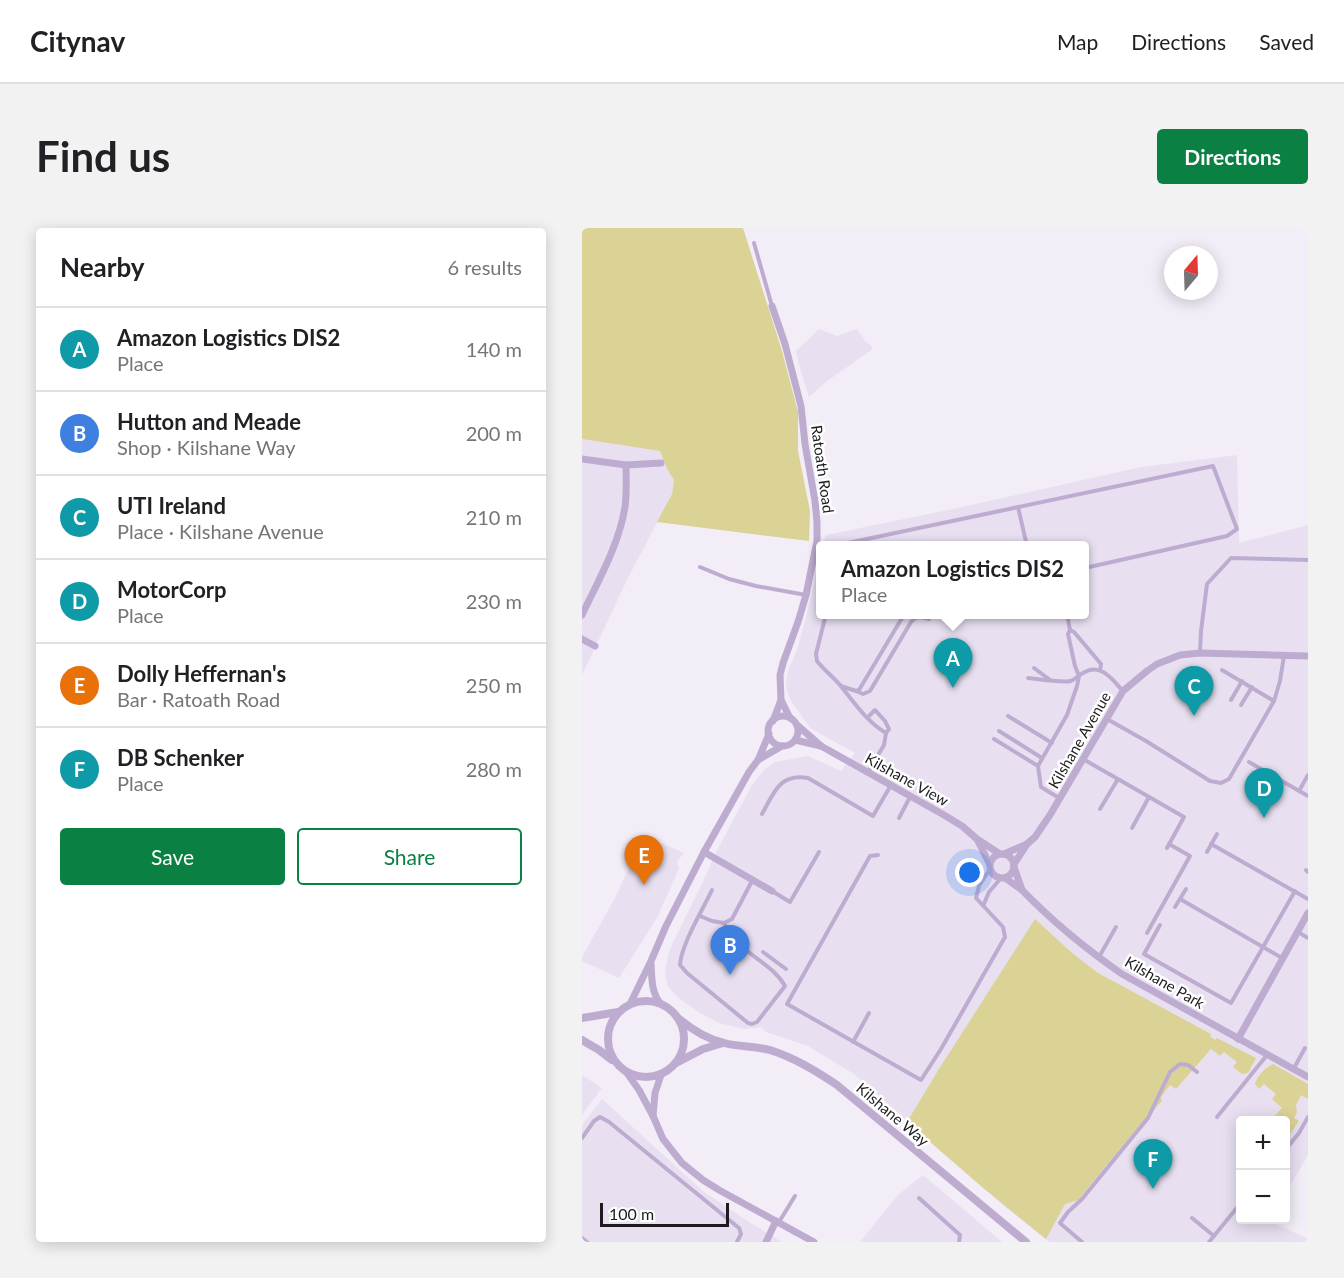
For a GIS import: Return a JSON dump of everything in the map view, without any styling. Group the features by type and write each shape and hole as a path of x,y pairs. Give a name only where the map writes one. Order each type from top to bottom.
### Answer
{"street":[{"name":"Ratoath Road","path":"772,306 786,347 801,406 815,501 817,541"},
{"path":"582,459 626,465 661,463"},
{"path":"582,615 621,525 625,499 626,465"},
{"name":"Ratoath Road","path":"773,721 781,700 780,675 806,595 816,546"},
{"path":"582,639 595,646"},
{"name":"Kilshane Avenue","path":"1014,866 1027,844 1043,826 1123,690 1137,678 1157,664 1180,655 1200,653 1308,656"},
{"name":"Ratoath Road","path":"781,700 790,718"},
{"path":"630,1004 704,852 758,760 773,721 782,716 790,718 797,725 795,740 758,760"},
{"name":"Kilshane View","path":"797,725 821,746 962,826 977,839 1002,854"},
{"path":"769,734 773,742 782,746"},
{"name":"Kilshane View","path":"795,740 821,746"},
{"name":"Kilshane View","path":"977,839 990,867"},
{"name":"Kilshane Avenue","path":"1002,854 1027,844"},
{"path":"704,852 772,891"},
{"path":"1002,854 1011,858 1014,866 1012,873 1003,878 994,875 990,867 993,858 1002,854"},
{"name":"Kilshane Park","path":"1014,866 1023,890"},
{"name":"Kilshane Park","path":"1003,878 1023,890 1098,958 1122,974 1308,1077"},
{"path":"1238,1039 1308,913"},
{"path":"627,1073 649,1078 661,1075 670,1070 683,1050 685,1040 682,1025 671,1010 660,1003 655,996 652,986 651,962"},
{"path":"615,1062 607,1040 608,1031 618,1012 630,1004 646,1001 660,1003"},
{"path":"582,1018 618,1012"},
{"name":"Kilshane Way","path":"678,1018 690,1029 724,1043 769,1050 793,1058 816,1071 837,1085 1026,1242"},
{"path":"582,1040 599,1050 627,1073 653,1116 657,1129 682,1163 719,1190 814,1242"},
{"name":"Kilshane Way","path":"676,1063 703,1049 724,1043"},
{"path":"653,1116 655,1094 661,1075"},
{"path":"766,1242 777,1221"}],"lane":[{"name":"Ratoath Road","path":"754,243 772,306"},
{"path":"860,541 1213,466 1237,529 1227,536 1089,567"},
{"path":"1018,507 1026,541"},
{"path":"1200,653 1208,584 1231,558 1308,560"},
{"path":"700,567 729,579 806,595"},
{"path":"825,619 816,658 819,664 879,729 886,733"},
{"path":"855,691 862,686 902,619"},
{"path":"840,686 863,694 870,691 913,619"},
{"path":"1060,798 1041,787 1038,766 1067,715 1077,686 1079,676 1068,634 1070,630 1068,619"},
{"path":"1070,630 1101,664 1100,670"},
{"path":"1106,719 1210,781 1221,783 1229,779 1274,701 1284,655"},
{"path":"1034,668 1050,680"},
{"path":"1028,678 1070,681 1084,671 1100,670 1107,673 1123,690"},
{"path":"1222,670 1274,701"},
{"path":"1231,700 1242,681"},
{"path":"1241,705 1252,687"},
{"path":"868,717 875,710 888,724 889,729 884,745 868,772"},
{"path":"1008,716 1052,743"},
{"path":"999,731 1042,758"},
{"path":"994,739 1038,766"},
{"path":"1083,759 1184,817 1168,846 1190,856 1147,933"},
{"path":"1249,762 1308,796"},
{"path":"1299,791 1308,775"},
{"path":"762,814 778,785 792,778 808,778 873,816 891,785"},
{"path":"1100,809 1118,779"},
{"path":"899,818 911,796"},
{"path":"1132,828 1149,797"},
{"path":"1207,852 1217,834"},
{"path":"1212,844 1308,899"},
{"path":"772,891 790,902 819,852"},
{"path":"878,855 870,856 787,1004 921,1080 941,1050 1005,937 1003,927 976,898 981,881 990,867"},
{"path":"983,906 988,891 1003,878"},
{"path":"700,916 724,923 732,919 753,880"},
{"path":"1175,908 1186,889"},
{"path":"712,890 687,941 680,965 704,987 752,1024 757,1022 785,986 780,977 737,943 724,923"},
{"path":"1160,925 1144,954 1231,1003 1295,891"},
{"path":"1180,899 1283,958"},
{"path":"1098,958 1116,927"},
{"path":"1298,932 1308,938"},
{"path":"763,952 786,969"},
{"path":"853,1042 869,1013"},
{"path":"1293,1069 1305,1048"},
{"path":"1217,1117 1268,1054"},
{"path":"1082,1242 1060,1224 1068,1212 1082,1199 1148,1118 1170,1072 1180,1064 1188,1065 1197,1072"},
{"path":"582,1138 594,1121 600,1117 609,1122 739,1228 741,1234 737,1242"},
{"path":"1290,1144 1308,1117"},
{"path":"777,1221 795,1196"},
{"path":"919,1198 960,1235 959,1242"},
{"path":"1209,1242 1236,1209"},
{"path":"1192,1218 1214,1236"},
{"path":"582,1238 587,1242"}],"shaded area":[{"path":"582,228 743,228 782,351 798,412 798,451 810,511 809,541 657,522 672,494 674,480 660,451 582,439"},
{"path":"819,329 837,336 857,329 866,342 873,347 809,397 796,351"},
{"path":"582,439 660,451 674,480 672,494 628,578 582,675"},
{"path":"1237,455 1239,543 1308,525 1308,1155 1290,1186 1290,1116 1236,1116 1236,1224 1276,1224 1308,1239 1308,1242 1049,1242 1004,1206 854,1074 808,1046 766,1032 761,1027 744,1029 719,1023 680,999 668,987 665,973 669,951 716,852 752,785 764,770 775,762 808,756 841,771 855,753 810,728 791,701 786,687 789,668 797,650 816,573 816,619 1089,619 1089,541 824,541 826,535 1141,467"},
{"path":"642,840 649,848 663,844 684,853 677,861 679,868 658,916 619,978 582,961 582,957 615,898"},
{"path":"1035,919 1098,973 1211,1034 1210,1036 1215,1040 1217,1038 1256,1058 1248,1073 1242,1074 1233,1067 1237,1062 1224,1052 1220,1056 1211,1049 1176,1089 1170,1085 1161,1097 1162,1101 1078,1200 1065,1204 1046,1239 907,1122"},
{"path":"1273,1064 1308,1084 1308,1099 1301,1095 1296,1105 1297,1112 1294,1118 1299,1121 1290,1134 1290,1116 1275,1116 1282,1108 1272,1099 1276,1094 1264,1084 1259,1089 1255,1084"},
{"path":"582,1075 602,1088 582,1115"},
{"path":"602,1099 703,1191 782,1242 582,1242 582,1125"},
{"path":"923,1175 1002,1242 860,1242 898,1195"}],"place":[{"name":"Amazon Logistics DIS2","path":"953,688"},
{"name":"UTI Ireland","path":"1194,716"},
{"name":"MotorCorp","path":"1264,818"},
{"name":"Dolly Heffernan's","path":"644,885"},
{"name":"Hutton and Meade","path":"730,975"},
{"name":"DB Schenker","path":"1153,1189"}]}
